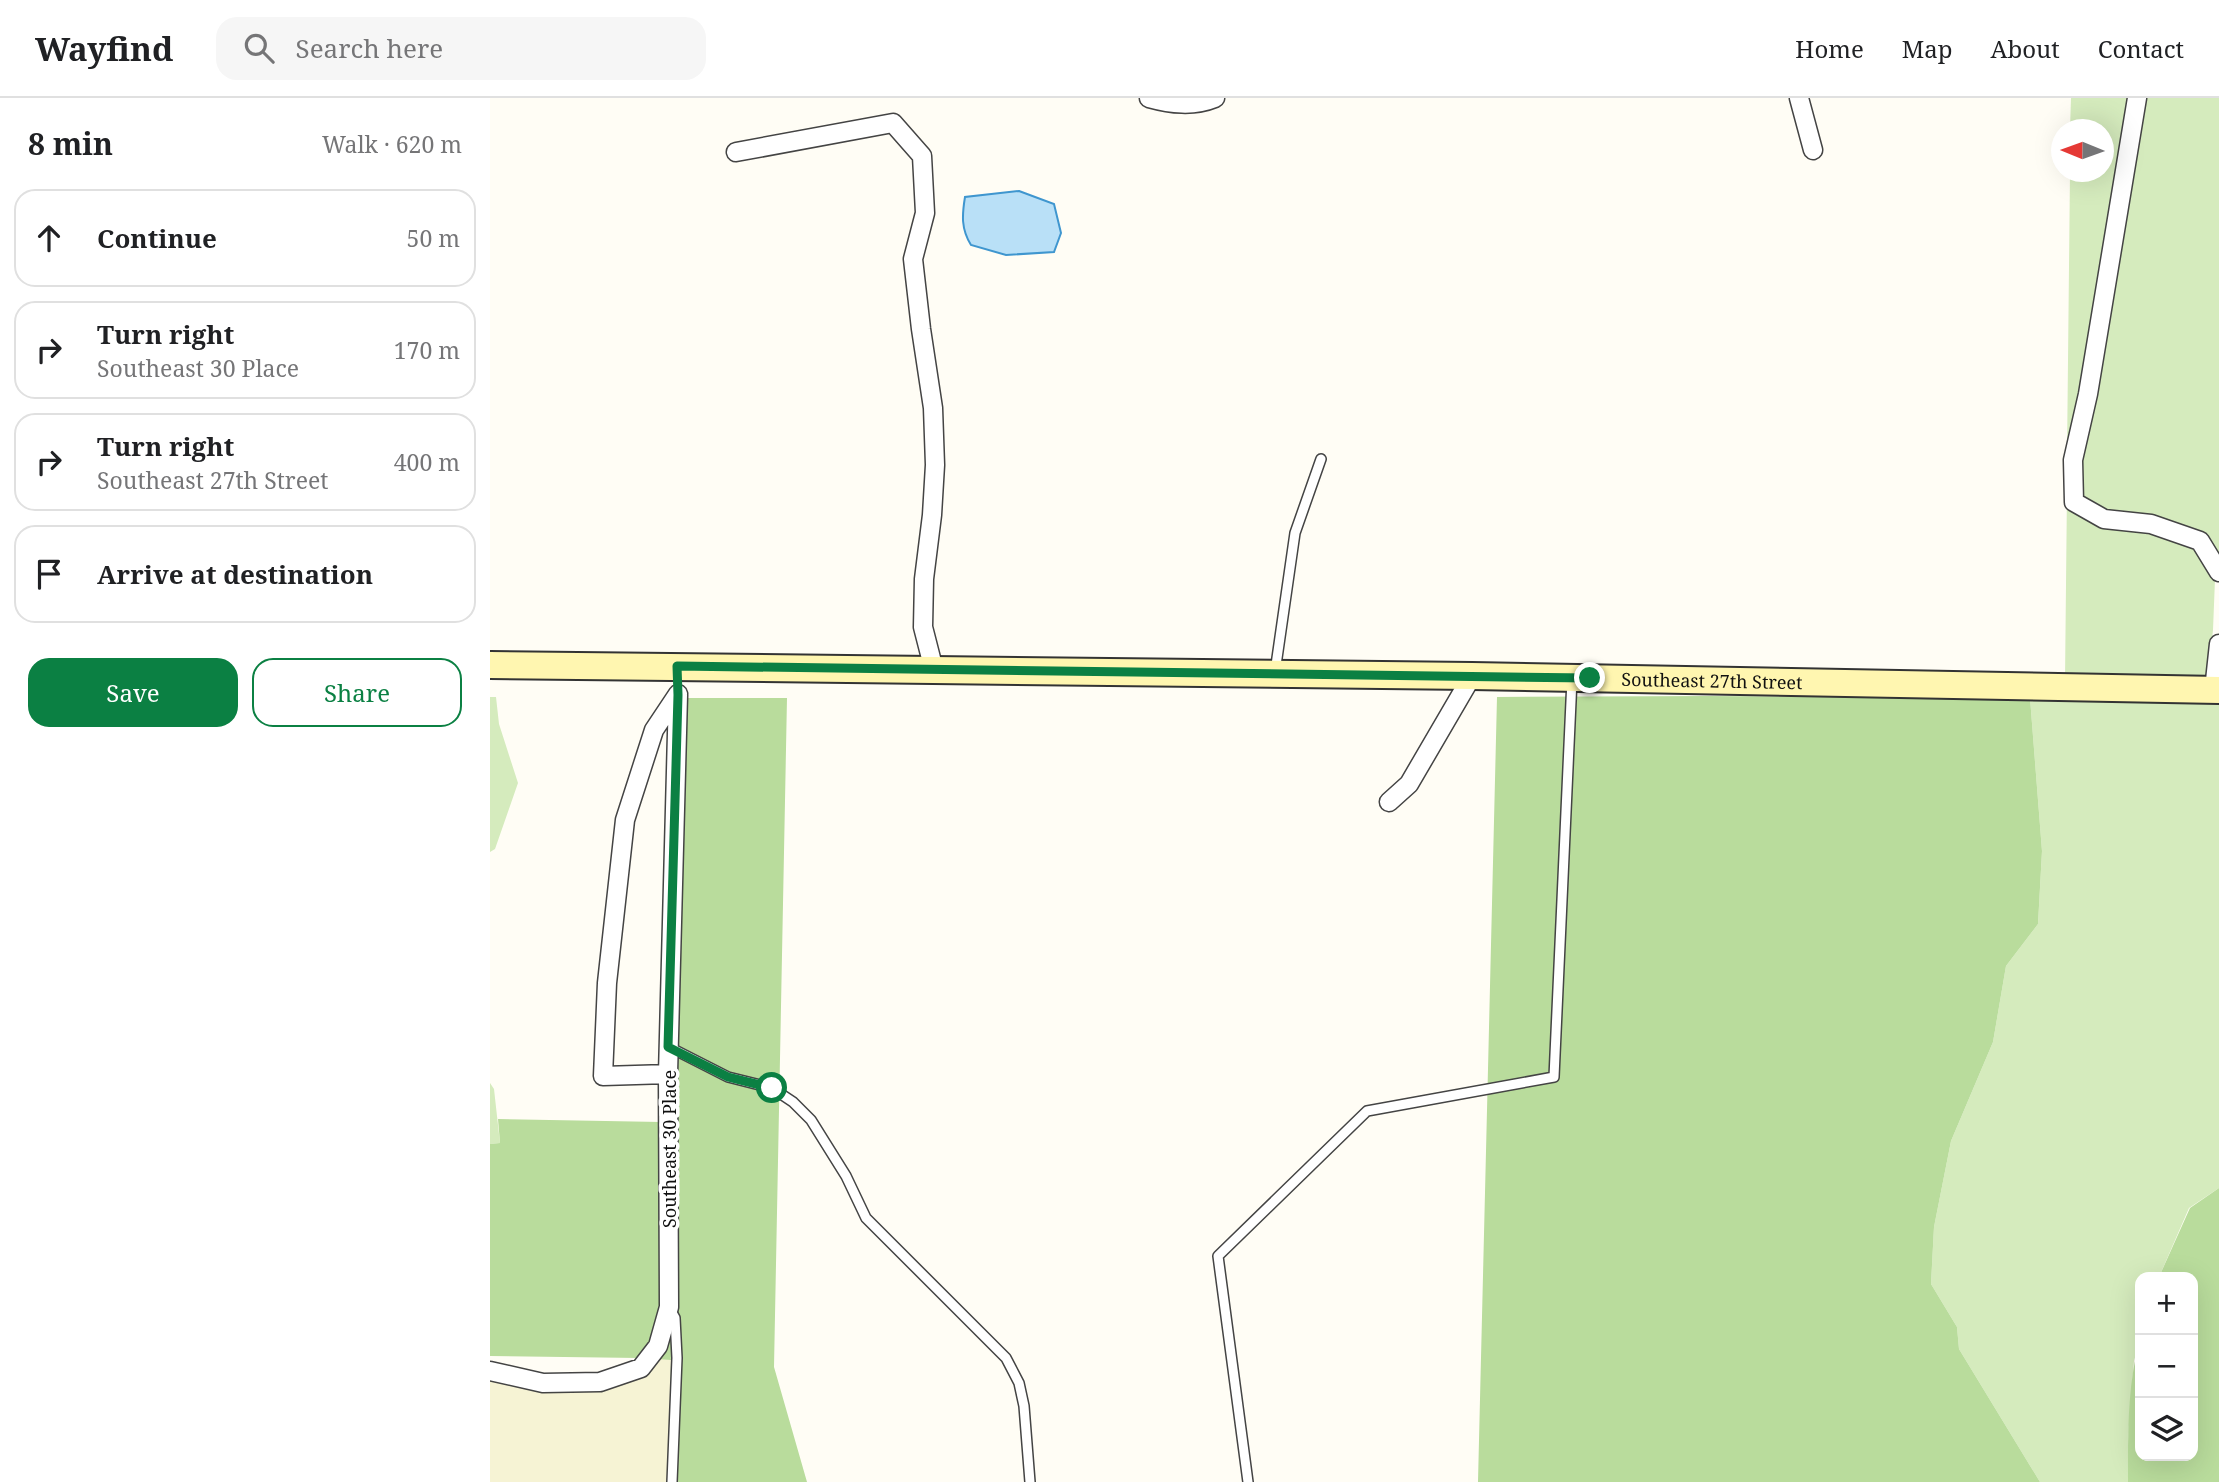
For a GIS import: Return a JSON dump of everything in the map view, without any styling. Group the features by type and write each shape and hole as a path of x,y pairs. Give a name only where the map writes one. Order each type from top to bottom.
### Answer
{"street":[{"path":"1149,98 1171,104 1205,102 1214,98"},
{"path":"1799,98 1813,150"},
{"path":"2137,98 2088,394 2073,460 2074,502 2104,519 2151,524 2200,541 2219,572"},
{"path":"736,152 893,123 922,156 925,213 913,259 933,408 935,465 924,579 923,627 934,670"},
{"path":"2216,690 2219,644"},
{"name":"Southeast 27th Street","path":"490,665 1572,677 2216,690"},
{"name":"Southeast 30 Place","path":"490,1371 543,1383 600,1382 641,1368 658,1346 669,1307 668,1047 677,666"},
{"path":"1389,802 1409,784 1472,676"},
{"path":"668,1074 603,1076 607,983 625,820 654,730 678,695"}],"lane":[{"path":"1275,674 1295,533 1321,459"},
{"path":"1248,1482 1218,1256 1367,1111 1554,1077 1572,677"},
{"path":"668,1047 728,1077 780,1092 811,1120 846,1176 866,1218 1006,1358 1019,1383 1024,1406 1030,1482"},
{"path":"669,1307 675,1318 677,1358 672,1482"}],"shaded area":[{"path":"657,1359 671,1359 668,1482 490,1482 490,1378 542,1390"}],"green space":[{"path":"2071,98 2129,98 2081,393 2067,455 2070,182 2114,182 2114,119 2070,119"},
{"path":"2145,98 2219,98 2219,558 2106,512 2082,499 2081,460"},
{"path":"2067,489 2067,502 2195,546 2215,579 2207,683 2065,681"},
{"path":"490,697 496,697 499,724 518,783 495,849 490,852"},
{"path":"1497,697 2030,698 2042,851 2038,924 2006,966 1993,1042 1951,1141 1934,1227 1931,1284 1957,1327 1959,1349 2040,1482 1478,1482"},
{"path":"686,698 787,698 774,1367 807,1482 668,1482 671,1360 657,1359 676,1122"},
{"path":"2030,698 2219,698 2219,1188 2189,1208 2161,1272 2135,1272 2135,1358 2128,1437 2128,1482 2040,1482 1959,1349 1957,1327 1931,1284 1934,1227 1951,1141 1993,1042 2006,966 2038,924 2042,851"},
{"path":"490,1083 494,1089 500,1143 490,1144"},
{"path":"498,1119 661,1122 662,1307 651,1343 639,1358 490,1356 490,1144 500,1143"},
{"path":"2219,1188 2219,1482 2128,1482 2130,1392 2135,1363 2135,1461 2198,1461 2198,1272 2161,1272 2190,1208"}],"water":[{"path":"1019,191 1054,204 1061,233 1054,252 1006,255 971,245 963,222 965,197"}],"route":[{"path":"772,1088 728,1077 668,1047 677,666 1590,678"}]}
